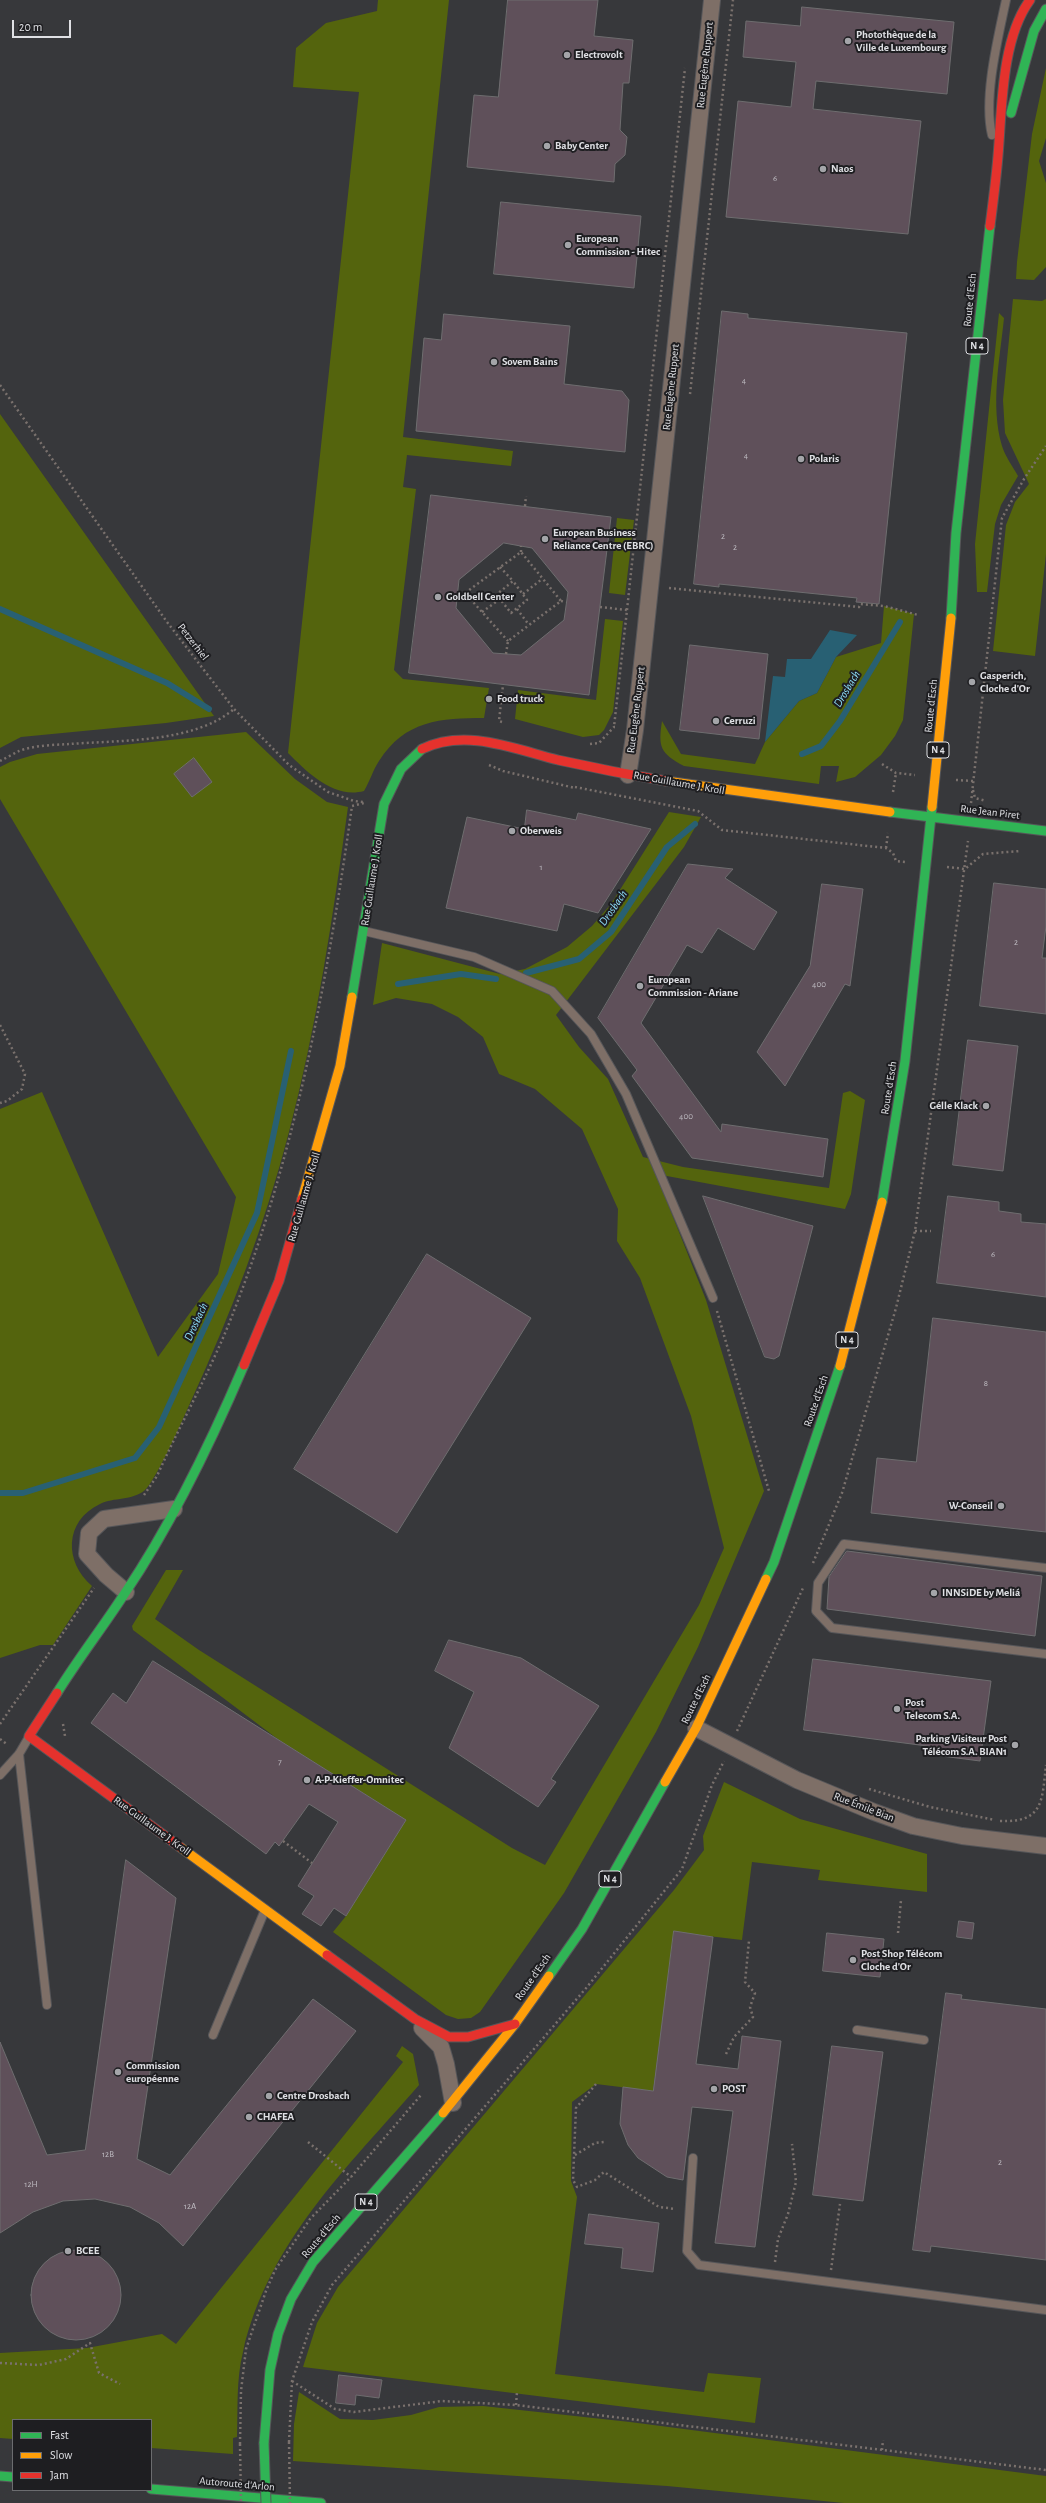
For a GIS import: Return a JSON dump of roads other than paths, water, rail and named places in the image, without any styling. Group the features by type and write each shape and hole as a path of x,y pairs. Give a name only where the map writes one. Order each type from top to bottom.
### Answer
{"main road":[{"name":"Route d'Esch","path":"266,2503 264,2402 270,2365 279,2331 292,2299 313,2262 453,2103 515,2024 582,1929 696,1728 774,1562 838,1374 885,1192 906,1061 949,648 956,533 998,158 1004,76 1012,42 1024,8 1030,0"},
{"name":"Route d'Esch","path":"998,158 1034,31 1046,9"},
{"name":"Rue Guillaume J. Kroll","path":"515,2024 468,2037 450,2037 414,2019 29,1736 75,1664 126,1592 174,1509 222,1414 279,1281 340,1066 364,931 384,804 400,769 413,756 431,745 478,741 628,775 717,791 931,817"},
{"name":"Rue Jean Piret","path":"931,817 1046,831"},
{"path":"0,2476 12,2477"},
{"name":"Autoroute d'Arlon","path":"152,2488 322,2503"}],"street":[{"name":"Rue Eugène Ruppert","path":"628,775 635,730 712,0"},
{"path":"126,1592 106,1575 87,1554 88,1533 104,1519 174,1509"},
{"name":"Rue Émile Bian","path":"696,1728 797,1780 900,1821 962,1836 1046,1846"},
{"name":"Rue Guillaume J. Kroll","path":"414,2019 441,2047 446,2064 453,2103"}],"lane":[{"name":"Route d'Esch","path":"998,158 988,121 993,72 1006,0"},
{"path":"364,931 474,957 552,991 591,1034 626,1094 714,1298"},
{"path":"1046,1568 844,1544 818,1583 816,1611 832,1628 1046,1654"},
{"path":"0,1775 19,1754 29,1736"},
{"path":"19,1754 47,2005"},
{"path":"213,2035 266,1910"},
{"path":"857,2030 924,2040"},
{"path":"693,2158 687,2250 700,2265 1046,2310"}],"water":[{"path":"830,630 857,635 836,657 817,693 799,701 765,742 773,676 785,677 787,659 811,659"}],"waterway":[{"path":"0,609 167,683 209,709"},
{"name":"Drosbach","path":"802,754 821,746 840,721 900,622"},
{"name":"Drosbach","path":"526,973 579,959 611,932 667,847 695,824"},
{"name":"Drosbach","path":"398,984 461,974 496,979"},
{"name":"Drosbach","path":"0,1493 23,1493 135,1458 159,1427 257,1213 291,1051"}],"place":[{"name":"Photothèque de la Ville de Luxembourg","path":"848,41"},
{"name":"Electrovolt","path":"567,55"},
{"name":"Baby Center","path":"547,146"},
{"name":"Naos","path":"823,169"},
{"name":"European Commission - Hitec","path":"568,245"},
{"name":"Sovem Bains","path":"494,362"},
{"name":"Polaris","path":"801,459"},
{"name":"European Business Reliance Centre (EBRC)","path":"545,539"},
{"name":"Goldbell Center","path":"438,597"},
{"name":"Gasperich, Cloche d'Or","path":"972,682"},
{"name":"Food truck","path":"489,699"},
{"name":"Cerruzi","path":"716,721"},
{"name":"Oberweis","path":"512,831"},
{"name":"European Commission - Ariane","path":"640,986"},
{"name":"Gélle Klack","path":"986,1106"},
{"name":"W-Conseil","path":"1001,1506"},
{"name":"INNSiDE by Meliá","path":"934,1593"},
{"name":"Post Telecom S.A.","path":"897,1709"},
{"name":"Parking Visiteur Post Télécom S.A. BIAN1","path":"1015,1745"},
{"name":"A-P-Kieffer-Omnitec","path":"307,1780"},
{"name":"Post Shop Télécom Cloche d'Or","path":"853,1960"},
{"name":"Commission européenne","path":"118,2072"},
{"name":"POST","path":"714,2089"},
{"name":"Centre Drosbach","path":"269,2096"},
{"name":"CHAFEA","path":"249,2117"},
{"name":"BCEE","path":"68,2251"}]}
